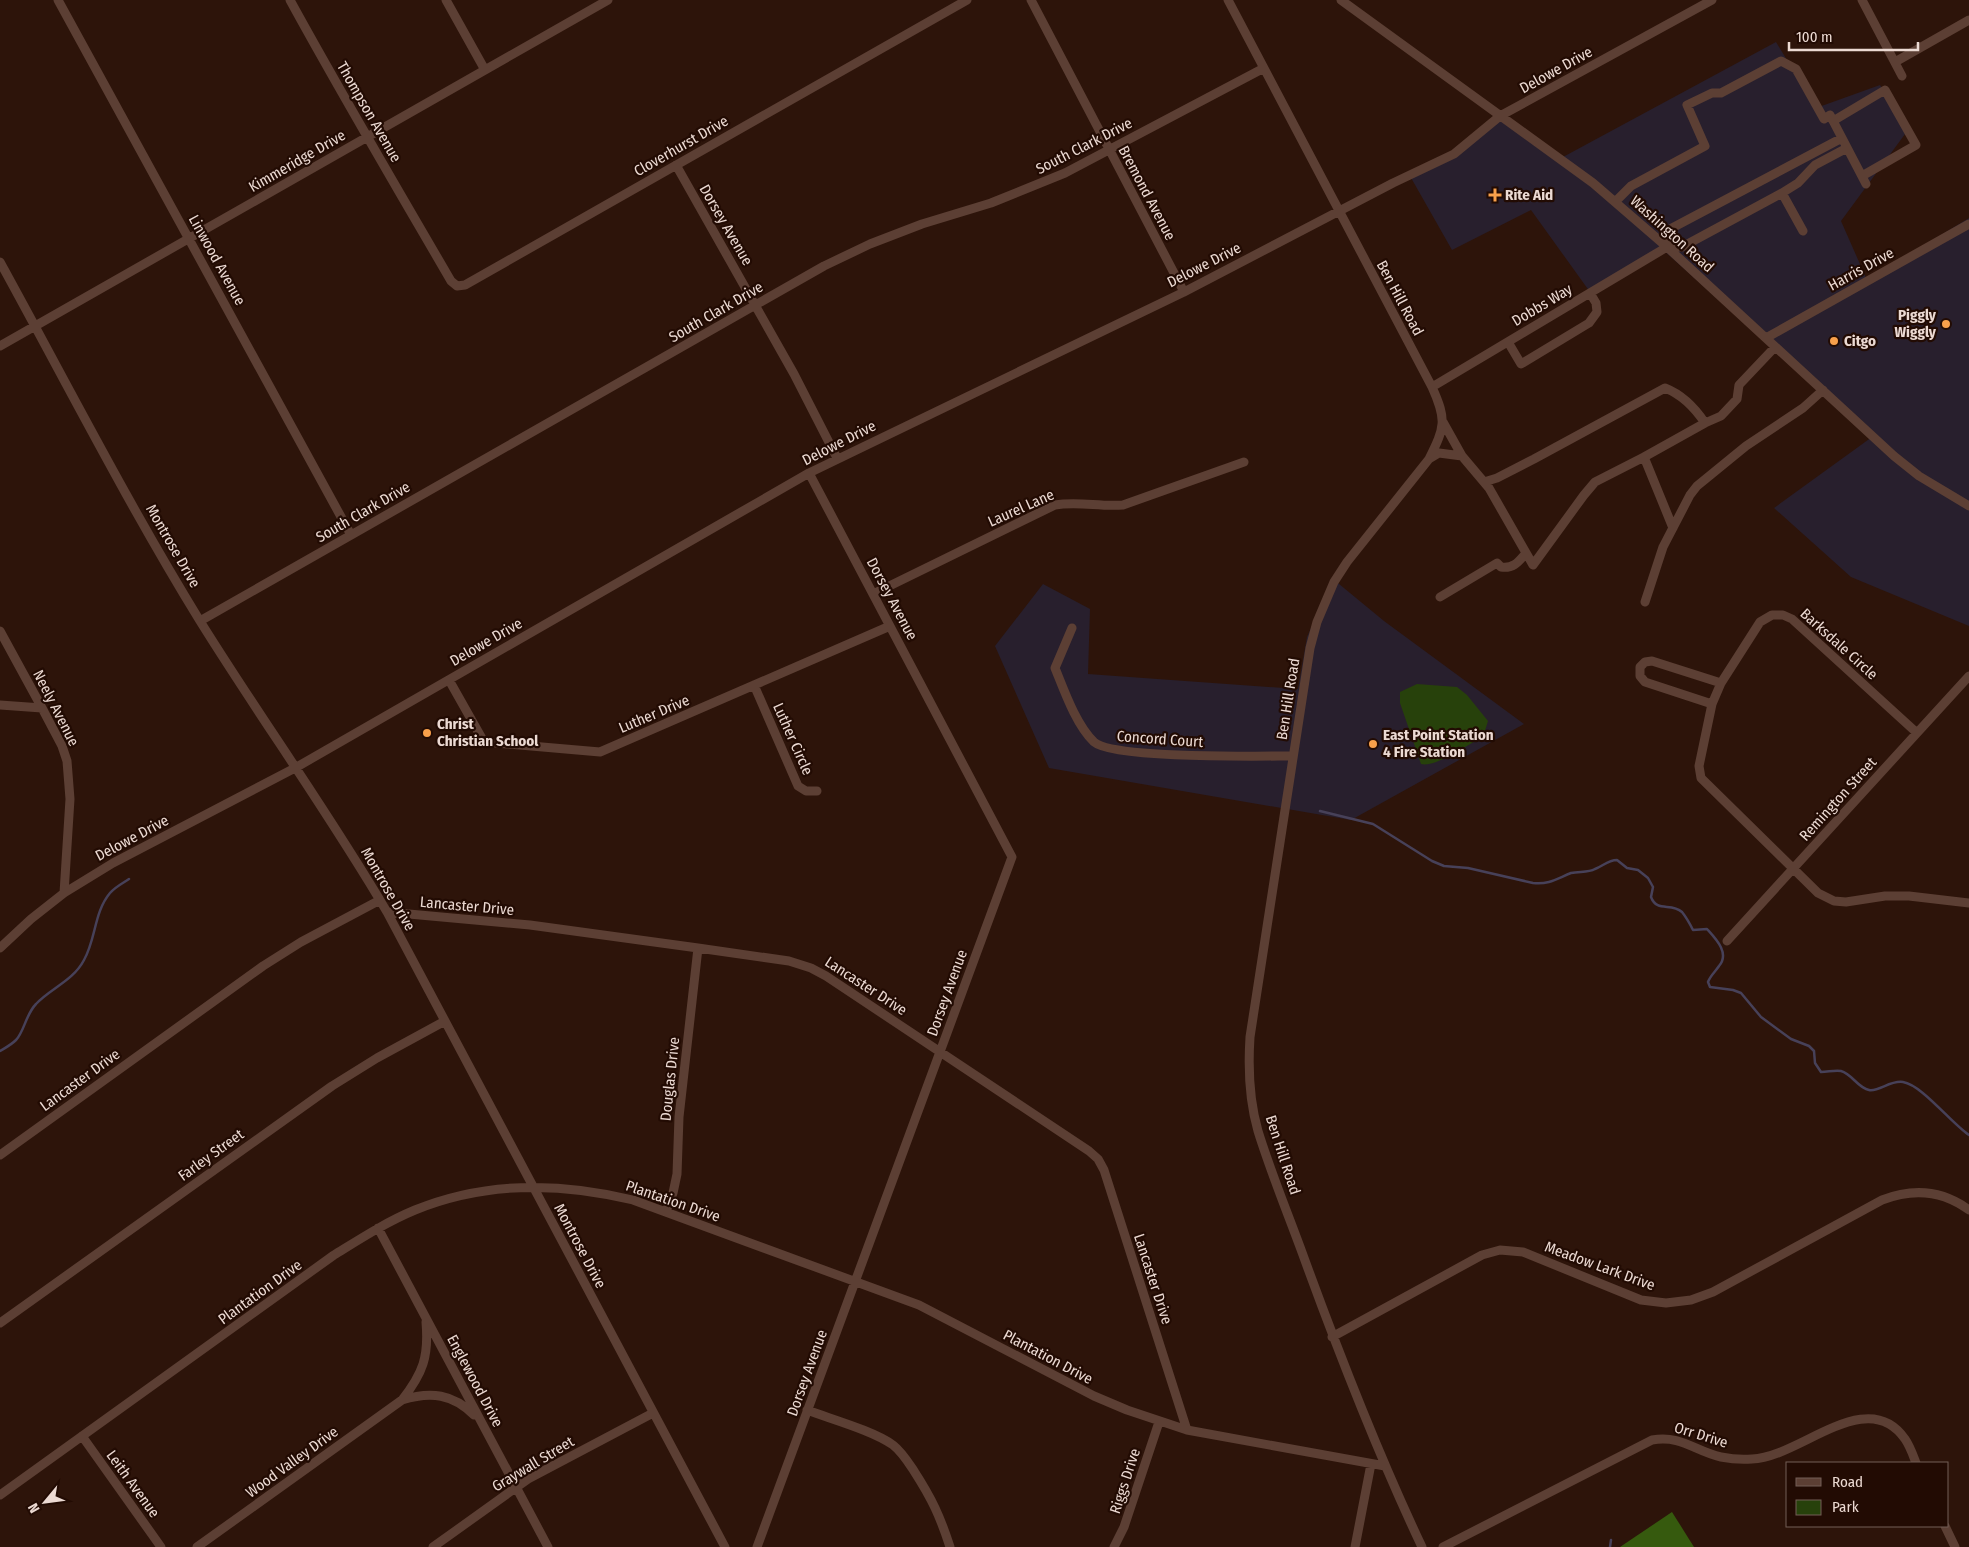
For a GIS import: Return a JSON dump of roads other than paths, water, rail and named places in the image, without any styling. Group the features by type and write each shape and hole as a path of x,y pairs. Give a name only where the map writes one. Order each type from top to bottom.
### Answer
{"street":[{"name":"Linwood Avenue","path":"58,0 351,535"},
{"name":"Thompson Avenue","path":"290,0 426,238"},
{"path":"446,0 485,70"},
{"name":"Kimmeridge Drive","path":"0,346 608,0"},
{"name":"Cloverhurst Drive","path":"426,238 451,281 457,286 464,285 967,0"},
{"name":"Bremond Avenue","path":"1031,0 1184,292"},
{"name":"Ben Hill Road","path":"1228,0 1432,387 1438,400 1443,422 1438,441 1429,459 1347,562 1327,597 1317,622 1310,648 1250,1036 1249,1084 1257,1129 1332,1337 1385,1466 1422,1547"},
{"name":"Washington Road","path":"1341,0 1593,182 1667,247 1894,456 1919,476 1969,506"},
{"name":"Delowe Drive","path":"0,948 31,919 64,893 113,863 295,768 809,472 1184,292 1393,182 1454,154 1500,116 1712,0"},
{"path":"1862,0 1902,76"},
{"path":"1895,62 1969,20"},
{"path":"1615,202 1631,186 1706,146 1687,105 1712,93 1721,93 1781,62 1796,70 1824,119 1830,115 1833,121 1842,138 1847,148 1864,180 1916,145 1885,90 1833,121"},
{"name":"South Clark Drive","path":"200,621 824,266 870,244 922,224 1025,191 1065,173 1264,68"},
{"path":"1667,247 1672,228 1842,138"},
{"name":"Dobbs Way","path":"1432,387 1667,247 1682,247 1782,193 1798,183 1815,165 1847,148"},
{"name":"Dorsey Avenue","path":"676,165 794,374 837,458"},
{"path":"1782,193 1803,231"},
{"name":"Harris Drive","path":"1766,338 1969,224"},
{"name":"Montrose Drive","path":"0,262 142,521 200,621 387,912 725,1547"},
{"path":"1508,342 1521,364 1589,323 1597,312 1596,303 1590,293"},
{"path":"1443,422 1462,456 1484,482 1533,565 1595,482 1720,416 1737,399 1739,384 1775,347"},
{"path":"1484,482 1497,478 1527,463 1666,388 1685,399 1698,412 1705,423"},
{"path":"1645,602 1663,547 1690,495 1697,486 1746,446 1803,408 1823,390"},
{"path":"1429,459 1440,453 1462,456"},
{"path":"1644,457 1673,528"},
{"name":"Laurel Lane","path":"873,594 1055,505 1070,502 1111,506 1123,505 1244,462"},
{"name":"Dorsey Avenue","path":"757,1547 1012,857 809,472"},
{"path":"1440,597 1497,563 1501,567 1517,564 1526,553"},
{"name":"Barksdale Circle","path":"1794,868 1701,778 1699,766 1712,704 1721,683 1760,622 1772,615 1783,615 1792,619 1917,733"},
{"name":"Luther Drive","path":"449,680 484,742 600,752 890,626"},
{"name":"Concord Court","path":"1072,628 1055,668 1066,695 1085,731 1095,743 1107,748 1170,755 1293,756"},
{"name":"Neely Avenue","path":"0,631 62,746 70,779 64,893"},
{"path":"1712,704 1645,682 1640,676 1640,667 1645,662 1652,661 1721,683"},
{"name":"Remington Street","path":"1727,941 1969,676"},
{"name":"Luther Circle","path":"754,685 798,786 806,791 817,791"},
{"path":"0,705 42,708"},
{"path":"1794,868 1818,894 1834,901 1846,902 1885,896 1909,896 1969,903"},
{"name":"Lancaster Drive","path":"0,1155 263,966 301,942 380,900"},
{"name":"Lancaster Drive","path":"387,912 530,925 789,961 811,968 826,976 1089,1151 1098,1159 1104,1170 1187,1430"},
{"name":"Douglas Drive","path":"666,1212 677,1174 679,1117 698,948"},
{"name":"Farley Street","path":"0,1323 332,1086 377,1058 445,1021"},
{"name":"Plantation Drive","path":"0,1495 334,1255 378,1228 415,1210 452,1197 495,1188 533,1186 562,1187 600,1192 633,1200 919,1305 1094,1396 1159,1422 1187,1430 1385,1466"},
{"name":"Meadow Lark Drive","path":"1332,1337 1482,1255 1500,1250 1523,1252 1641,1300 1666,1303 1691,1300 1713,1292 1896,1194 1928,1192 1943,1195 1969,1210"},
{"name":"Englewood Drive","path":"378,1228 548,1547"},
{"name":"Wood Valley Drive","path":"197,1547 402,1400 417,1381 425,1362 428,1342 425,1317"},
{"name":"Wood Valley Drive","path":"402,1400 417,1395 431,1394 456,1400 474,1415 495,1447"},
{"path":"808,1410 881,1438 893,1445 904,1456 930,1496 940,1515 950,1547"},
{"name":"Graywall Street","path":"433,1547 516,1487 653,1413"},
{"name":"Orr Drive","path":"1443,1547 1652,1440 1664,1438 1675,1440 1720,1457 1737,1460 1755,1460 1783,1452 1848,1421 1867,1418 1890,1424 1899,1432 1906,1440 1916,1462"},
{"name":"Riggs Drive","path":"1114,1547 1124,1527 1159,1422"},
{"name":"Leith Avenue","path":"82,1436 161,1547"},
{"path":"1355,1547 1371,1464"},
{"path":"1945,1527 1955,1547"}],"waterway":[{"path":"1320,811 1373,824 1432,861 1444,866 1468,868 1533,883 1549,882 1571,873 1592,870 1614,860 1617,860 1627,868 1638,870 1648,878 1653,887 1651,897 1657,905 1678,909 1682,912 1693,930 1707,929 1718,942 1723,956 1722,961 1708,982 1710,987 1741,993 1761,1017 1791,1039 1809,1046 1814,1051 1815,1063 1821,1072 1841,1071 1869,1090 1898,1082 1911,1085 1969,1135"},
{"path":"0,1051 19,1037 36,1004 68,979 79,967 88,952 105,900 114,889 129,879"},
{"path":"1610,1547 1611,1540"}],"place":[{"name":"Rite Aid","path":"1495,195"},
{"name":"Piggly Wiggly","path":"1946,324"},
{"name":"Citgo","path":"1834,341"},
{"name":"Christ Christian School","path":"427,733"},
{"name":"East Point Station 4 Fire Station","path":"1373,744"}]}
